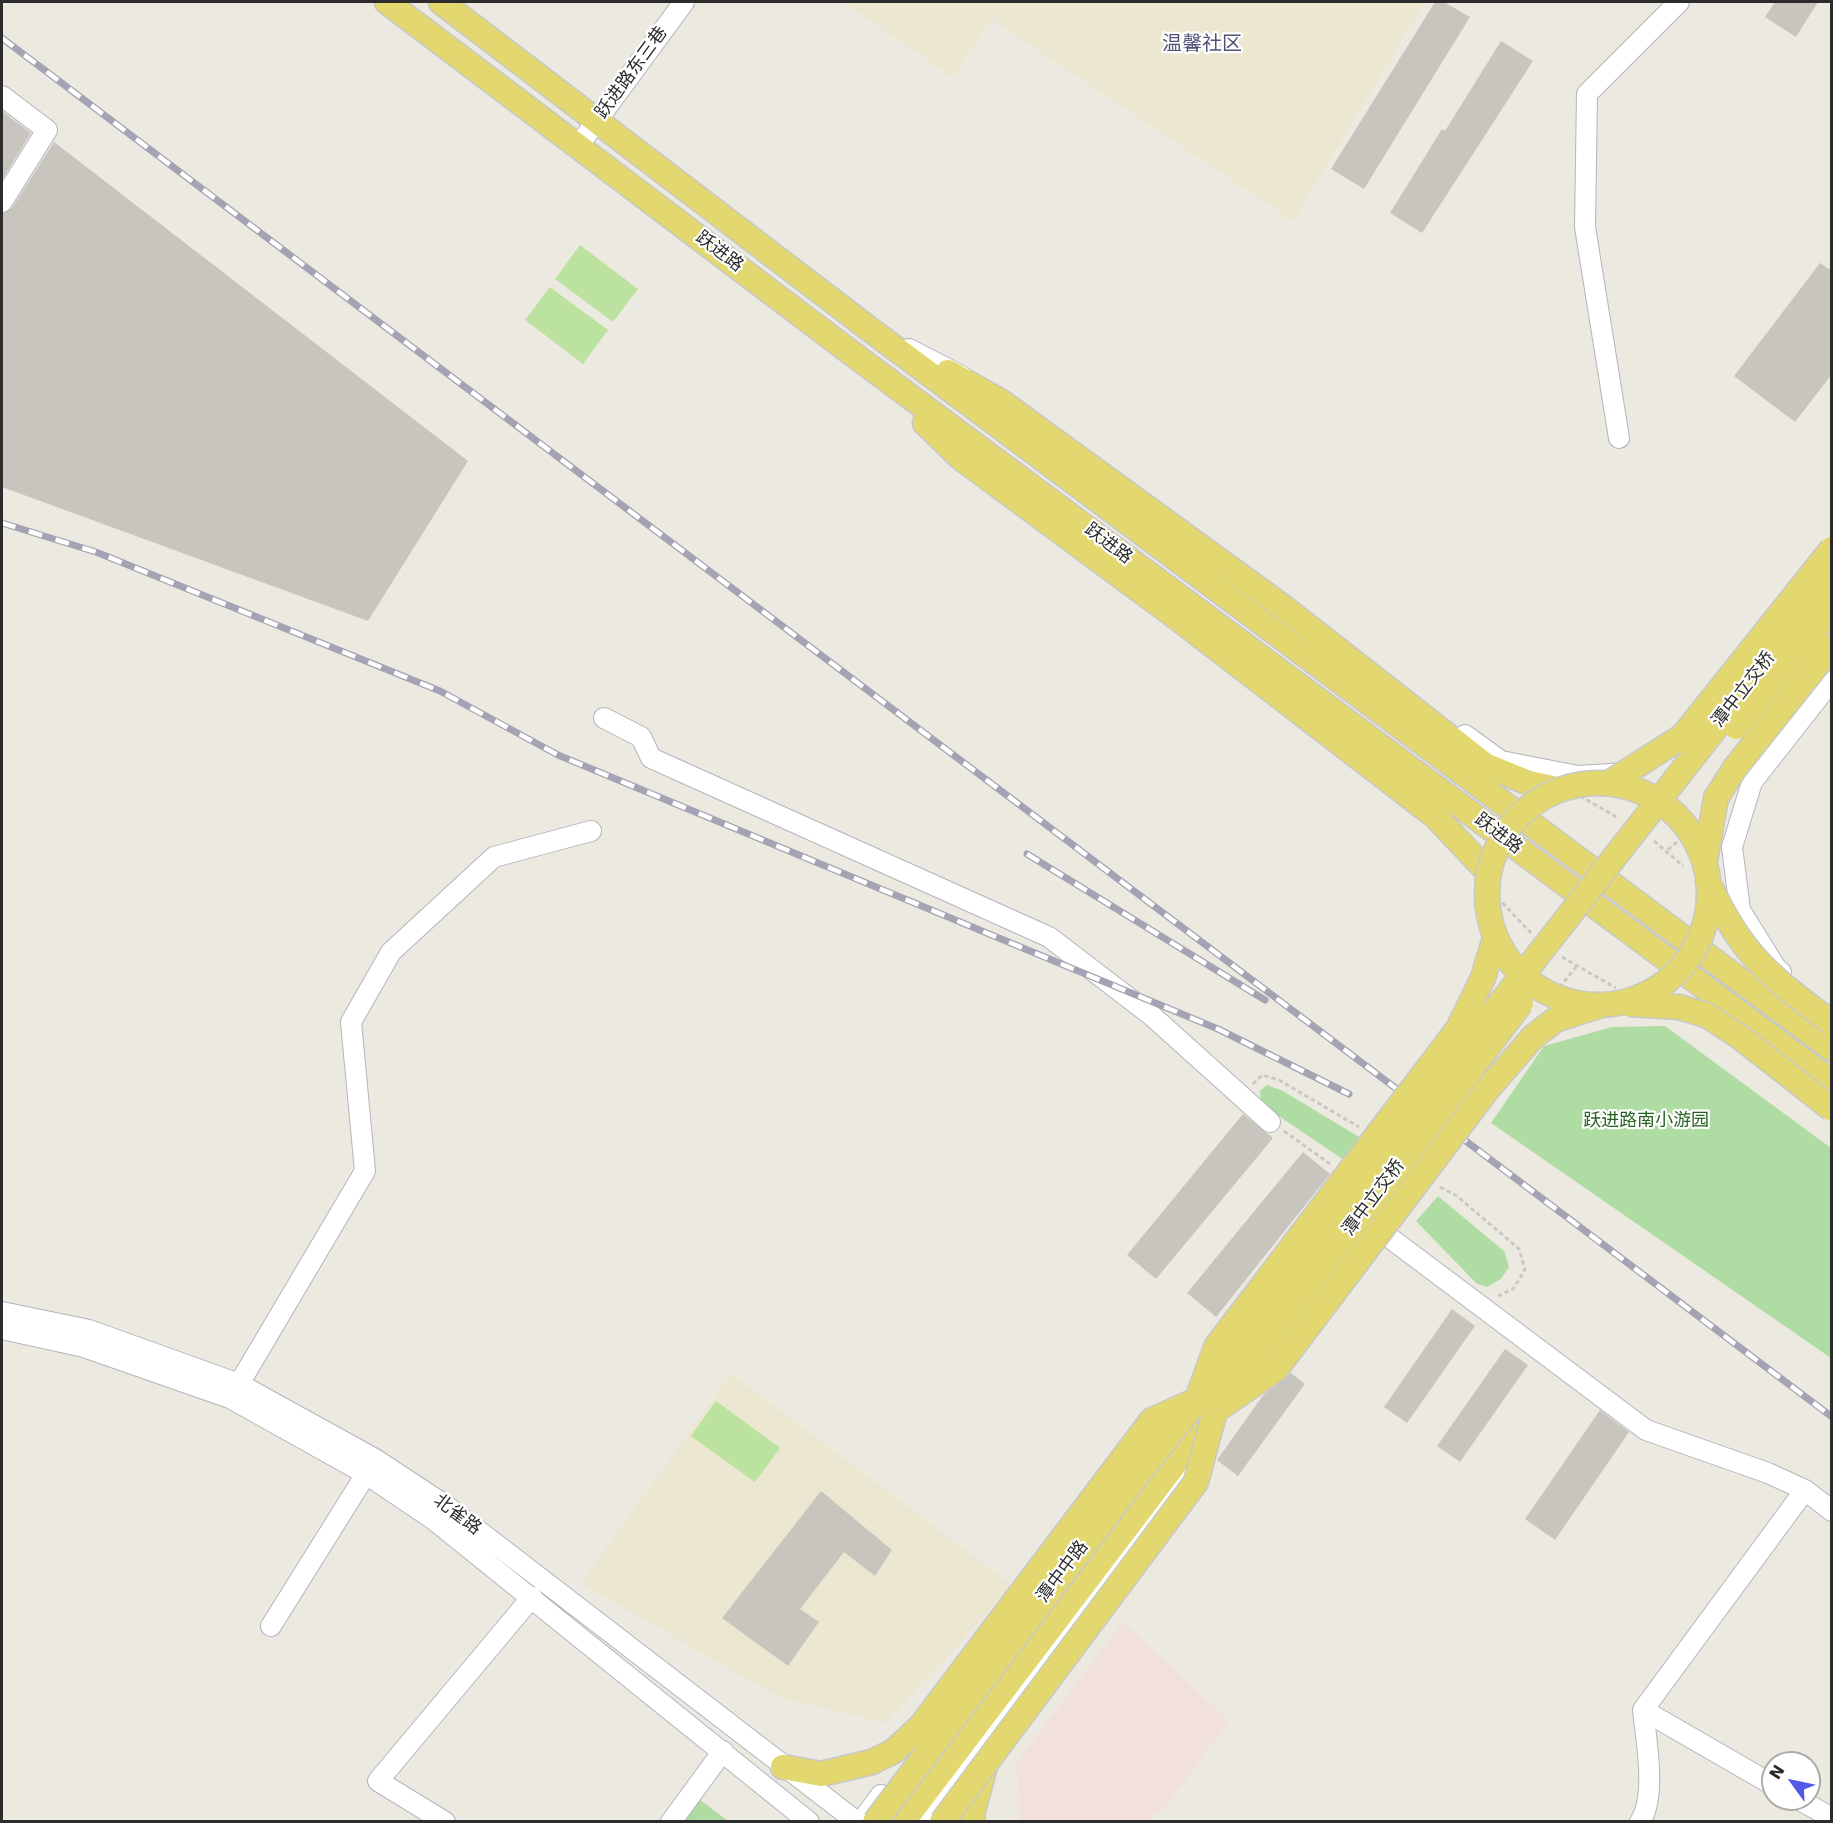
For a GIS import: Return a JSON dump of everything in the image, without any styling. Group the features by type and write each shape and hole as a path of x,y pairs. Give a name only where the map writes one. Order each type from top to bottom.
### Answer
{"main road":[{"name":"跃进路","path":"387,2 854,355 1832,1082"},
{"name":"跃进路","path":"441,2 598,119 872,331 1832,1049"},
{"path":"872,331 1000,400 1283,607 1485,765 1529,783 1557,789"},
{"path":"854,355 960,458 1180,620 1435,816 1488,872"},
{"path":"1609,783 1683,736 1832,549"},
{"name":"潭中立交桥","path":"1256,1327 1467,1046 1832,579"},
{"name":"潭中立交桥","path":"1206,1405 1605,894 1832,608"},
{"path":"1705,861 1716,798 1735,768 1832,646"},
{"path":"1832,1023 1757,963 1725,920 1709,885 1705,861 1697,842 1669,807 1629,786 1585,783 1557,789 1533,803 1512,822 1497,845 1488,872 1488,905 1494,938 1519,974 1536,988 1556,998 1576,1004 1661,1005 1706,1015 1740,1037 1832,1109"},
{"path":"783,1767 821,1774 872,1762 894,1751 921,1726 1152,1420 1206,1405 1276,1369 1486,1090 1532,1038 1555,1020 1609,1005 1657,988 1687,961 1705,925 1709,885"},
{"path":"942,1821 1196,1482 1216,1347 1458,1029 1483,978 1494,938"},
{"name":"潭中中路","path":"903,1821 1206,1405 1256,1327"},
{"name":"潭中中路","path":"875,1821 918,1762 1206,1405"},
{"path":"973,1821 972,1814 987,1758"}],"street":[{"name":"跃进路东三巷","path":"579,145 684,2"},
{"path":"1619,438 1585,226 1587,94 1679,2"},
{"path":"2,96 47,130 2,202"},
{"path":"872,331 1027,410 1501,761 1578,776 1645,771 1702,733 1832,565"},
{"path":"1832,680 1752,782 1732,847 1740,910 1776,969 1832,1010"},
{"path":"604,718 641,737 651,758 1049,937 1151,1016 1270,1122"},
{"path":"239,1384 365,1171 351,1022 391,952 494,858 591,831"},
{"path":"859,1821 1341,1200 1646,1430 1768,1473 1805,1490 1832,1512"},
{"path":"925,1821 1372,1224"},
{"name":"北雀路","path":"2,1312 89,1330 239,1384 375,1459 445,1505 783,1767 859,1821"},
{"name":"北雀路","path":"2,1329 84,1347 230,1398 366,1474 434,1520 809,1821"},
{"path":"1216,1361 1249,1387"},
{"path":"271,1626 366,1474"},
{"path":"1640,1821 1647,1810 1648,1752 1642,1710 1805,1490"},
{"path":"445,1821 378,1781 532,1597"},
{"path":"1642,1710 1761,1778"},
{"path":"671,1821 723,1751"}],"path":[{"path":"1250,1088 1262,1075 1279,1080 1364,1130"},
{"path":"1270,1122 1331,1166"},
{"path":"1432,1183 1457,1196 1519,1250 1525,1270 1513,1290 1492,1298"}],"shaded area":[{"path":"844,2 1425,2 1293,221 992,19 952,77"},
{"path":"731,1374 1012,1585 886,1723 780,1698 581,1583"},
{"path":"1123,1622 1229,1721 1164,1809 1146,1821 1021,1821 1016,1763"}],"green space":[{"path":"580,245 638,289 613,322 555,279"},
{"path":"550,287 608,330 583,364 525,320"},
{"name":"跃进路南小游园","path":"1665,1026 1831,1148 1831,1358 1491,1123 1544,1046 1612,1027"},
{"path":"1267,1085 1283,1091 1364,1140 1347,1162 1261,1104 1260,1091"},
{"path":"1438,1196 1504,1251 1509,1267 1501,1279 1487,1287 1477,1284 1416,1221"},
{"path":"716,1401 780,1448 755,1482 691,1436"},
{"path":"699,1799 728,1821 684,1822"}],"building":[{"path":"1435,2 1444,2 1470,17 1364,189 1331,169"},
{"path":"1775,2 1818,2 1796,37 1765,17"},
{"path":"1501,41 1533,61 1422,233 1390,213 1442,129 1445,131"},
{"path":"2,111 31,133 2,180"},
{"path":"54,142 468,461 368,621 2,487 2,214 12,208"},
{"path":"1820,263 1832,271 1832,374 1795,422 1734,376"},
{"path":"1243,1114 1273,1138 1156,1279 1127,1255"},
{"path":"1303,1152 1330,1174 1216,1317 1187,1293"},
{"path":"1452,1309 1475,1326 1407,1423 1384,1407"},
{"path":"1505,1349 1528,1365 1460,1462 1437,1446"},
{"path":"1291,1373 1305,1384 1238,1476 1217,1460 1264,1394"},
{"path":"1600,1410 1629,1432 1555,1540 1525,1519"},
{"path":"821,1491 892,1550 875,1576 844,1552 800,1609 819,1622 788,1666 722,1618"}],"railway":[{"path":"2,38 1832,1417"},
{"path":"2,523 96,552 440,691 558,755 1218,1029 1349,1094"},
{"path":"1027,854 1265,1000"}],"district":[{"name":"温馨社区","path":"1202,45"}]}
